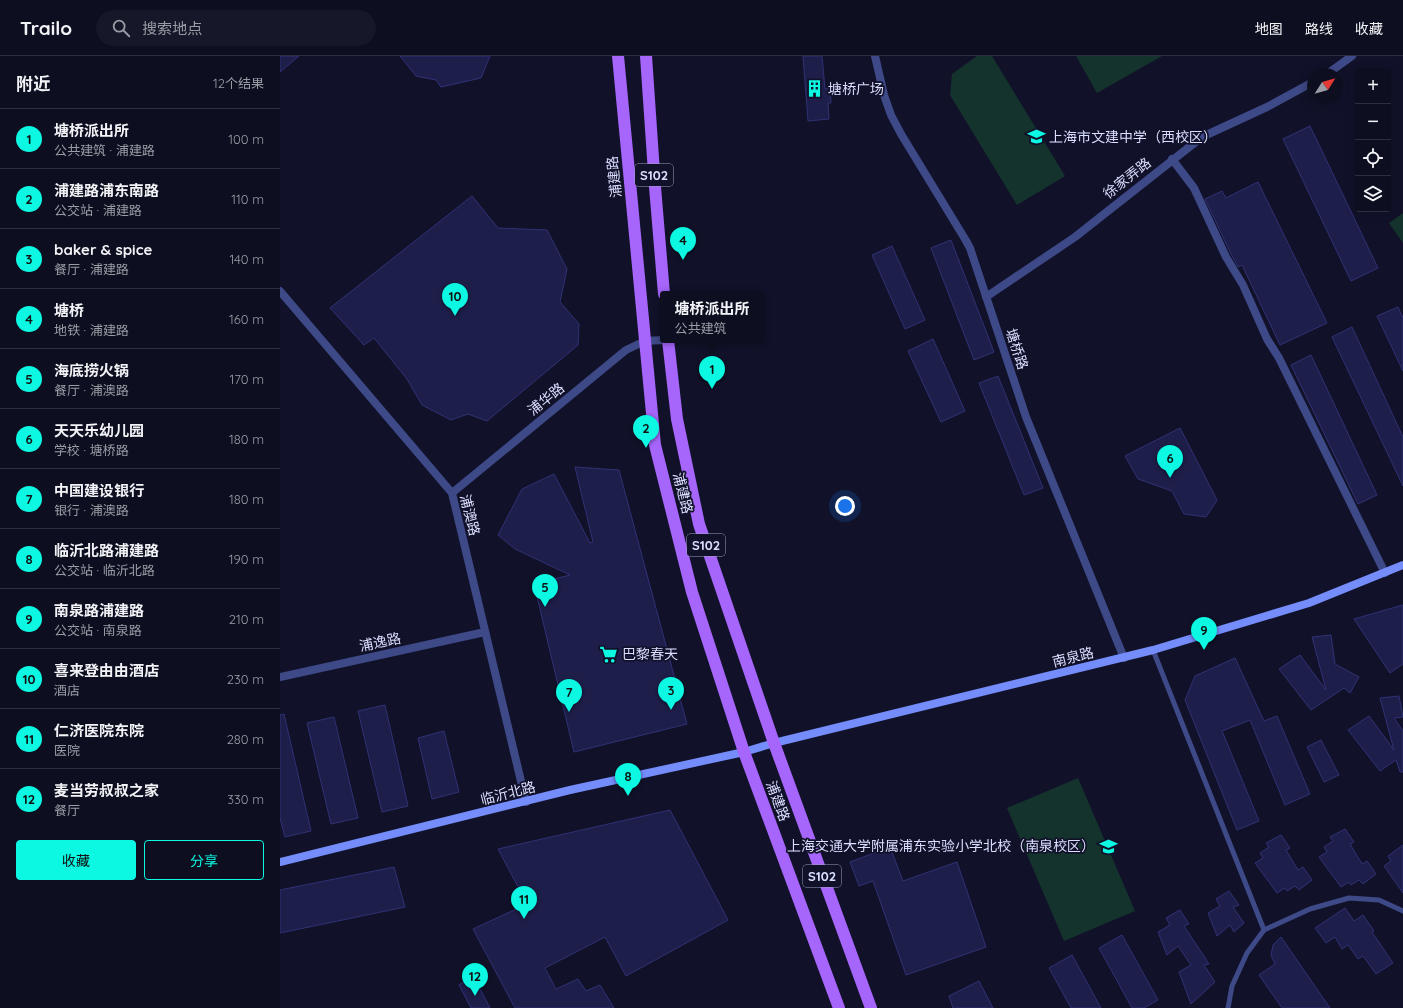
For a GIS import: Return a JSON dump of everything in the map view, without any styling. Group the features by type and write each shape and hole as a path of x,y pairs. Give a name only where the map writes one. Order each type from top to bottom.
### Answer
{"main road":[{"name":"浦建路","path":"618,56 656,445 692,592 744,752 839,1008"},
{"name":"S102","path":"646,56 664,291"},
{"name":"浦建路","path":"668,343 677,419 699,524 774,743 871,1008"}],"street":[{"name":"塘桥路","path":"875,56 884,95 891,115 965,239 976,265 1026,417 1124,658"},
{"path":"1335,68 1352,56"},
{"name":"徐家弄路","path":"986,297 1074,237 1194,142 1210,132 1272,104 1307,85"},
{"path":"1172,159 1194,188 1226,257 1243,285 1267,339 1279,358 1385,573"},
{"name":"浦澳路","path":"280,291 452,493 526,802"},
{"name":"浦华路","path":"452,493 626,350 645,341 660,340"},
{"name":"南泉路","path":"744,752 774,743 1153,650 1309,603 1403,565"},
{"name":"浦逸路","path":"280,677 485,632"},
{"name":"临沂北路","path":"280,862 570,790 744,752"}],"lane":[{"path":"1153,650 1264,930"},
{"path":"1228,1008 1232,986 1247,953 1264,930 1310,909 1349,898 1379,900 1403,911"}],"green space":[{"path":"977,56 992,56 1065,176 1017,205 950,95 952,74"},
{"path":"1076,56 1162,56 1097,93"},
{"path":"1403,213 1403,243 1389,223"},
{"path":"1078,778 1135,911 1064,941 1007,808"}],"building":[{"path":"280,56 299,56 280,72"},
{"path":"400,56 490,56 481,78 441,87 436,80 416,76"},
{"name":"塘桥广场","path":"803,56 822,56 825,89 830,88 831,103 828,103 829,119 808,121"},
{"path":"1310,126 1378,268 1351,281 1283,139"},
{"path":"1258,182 1327,323 1280,345 1242,265 1238,267 1205,199 1222,191 1226,198"},
{"path":"472,196 498,228 547,230 567,269 560,302 579,324 578,345 487,421 468,414 451,420 422,405 407,379 374,338 364,345 330,308"},
{"path":"951,240 994,352 974,360 931,248"},
{"path":"892,246 925,320 905,329 872,255"},
{"path":"1398,307 1403,318 1403,371 1377,316"},
{"path":"1352,327 1403,437 1403,486 1332,337"},
{"path":"933,339 965,411 941,422 908,351"},
{"path":"1311,355 1377,495 1358,504 1291,365"},
{"path":"998,376 1043,488 1024,495 979,383"},
{"path":"1180,428 1217,500 1206,517 1184,514 1172,491 1138,479 1125,456"},
{"name":"巴黎春天","path":"575,467 619,470 687,724 574,752 534,584 570,575 515,549 498,535 522,489 554,474 590,543 593,542"},
{"path":"1403,605 1403,664 1390,673 1354,619"},
{"path":"1331,635 1335,664 1359,677 1350,693 1344,688 1311,710 1279,669 1300,655 1326,690 1312,637"},
{"path":"1235,658 1264,721 1277,716 1310,794 1285,805 1250,720 1222,731 1259,821 1237,830 1185,700 1195,676"},
{"path":"1399,696 1403,717 1394,718 1403,731 1403,772 1400,772 1396,760 1380,771 1348,730 1369,716 1394,750 1380,698"},
{"path":"385,705 408,806 382,812 358,711"},
{"path":"284,714 311,831 285,837 280,818 280,715"},
{"path":"334,717 358,818 331,824 307,723"},
{"path":"444,731 459,792 432,799 418,738"},
{"path":"1321,740 1339,775 1324,782 1307,747"},
{"path":"670,810 728,920 626,976 605,937 545,968 556,989 578,979 586,991 600,985 614,1008 515,1008 473,929 527,904 498,849"},
{"path":"1345,829 1354,842 1350,844 1362,864 1367,861 1376,874 1363,884 1359,880 1351,885 1349,882 1341,887 1319,857 1327,852 1324,847 1333,841 1330,837"},
{"path":"1281,835 1290,848 1286,850 1298,870 1303,867 1312,880 1299,890 1295,886 1287,891 1285,888 1277,893 1255,863 1263,858 1260,853 1269,847 1266,843"},
{"path":"1403,845 1403,893 1384,866 1391,861 1388,856"},
{"path":"890,847 903,881 957,862 986,947 906,975 873,881 859,886 850,862"},
{"path":"394,867 405,907 280,933 280,890"},
{"path":"1229,891 1239,905 1233,907 1244,923 1234,932 1230,925 1217,936 1208,913 1220,906 1216,899"},
{"path":"1345,908 1354,921 1363,915 1374,931 1372,932 1393,963 1376,974 1363,956 1358,959 1348,945 1342,949 1335,937 1326,943 1315,928"},
{"path":"1180,910 1189,924 1184,926 1209,964 1204,965 1215,982 1191,1004 1179,972 1191,965 1178,946 1167,955 1158,932 1170,925 1166,918"},
{"path":"1122,935 1158,1000 1144,1008 1132,1008 1099,948"},
{"path":"1281,937 1330,1008 1282,1008 1259,975 1275,964 1271,955 1273,945"},
{"path":"1072,955 1101,1008 1071,1008 1049,968"},
{"path":"473,975 490,1008 471,1008 459,985"},
{"path":"979,981 993,1008 953,1008 949,996"}],"place":[{"name":"塘桥广场","path":"815,89"},
{"name":"上海市文建中学（西校区）","path":"1036,137"},
{"name":"塘桥","path":"683,260"},
{"name":"喜来登由由酒店","path":"455,316"},
{"name":"塘桥派出所","path":"712,389"},
{"name":"浦建路浦东南路","path":"646,448"},
{"name":"天天乐幼儿园","path":"1170,478"},
{"name":"海底捞火锅","path":"545,607"},
{"name":"南泉路浦建路","path":"1204,650"},
{"name":"巴黎春天","path":"609,654"},
{"name":"baker & spice","path":"671,710"},
{"name":"中国建设银行","path":"569,712"},
{"name":"临沂北路浦建路","path":"628,796"},
{"name":"上海交通大学附属浦东实验小学北校（南泉校区）","path":"1108,846"},
{"name":"仁济医院东院","path":"524,919"},
{"name":"麦当劳叔叔之家","path":"475,996"}]}
